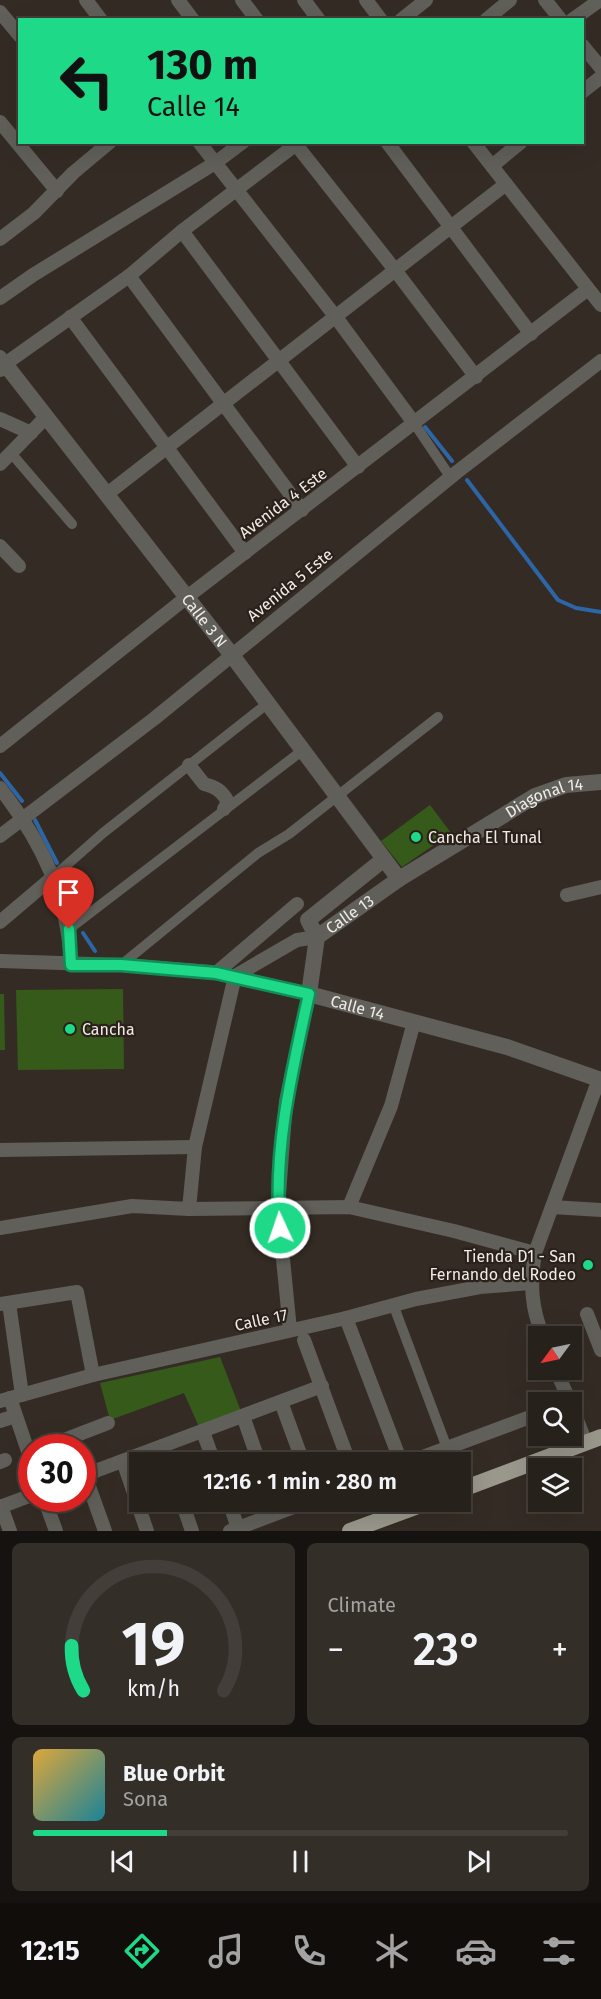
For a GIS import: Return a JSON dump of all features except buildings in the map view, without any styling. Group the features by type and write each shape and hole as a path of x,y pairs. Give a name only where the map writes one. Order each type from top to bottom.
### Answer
{"highway":[{"path":"471,1486 593,1440"},
{"path":"350,1531 402,1512"}],"street":[{"path":"86,0 100,18"},
{"path":"178,0 192,18"},
{"path":"242,0 256,18"},
{"path":"304,0 318,18"},
{"path":"366,0 380,18"},
{"path":"404,18 426,0"},
{"path":"488,18 510,0"},
{"path":"545,0 559,18"},
{"path":"575,18 600,0"},
{"path":"0,12 18,34"},
{"path":"584,47 601,68"},
{"path":"584,90 601,77"},
{"path":"0,122 18,144"},
{"path":"18,144 57,191"},
{"path":"1,236 34,213 73,173 106,144"},
{"path":"201,144 335,316 414,423 451,478"},
{"path":"0,298 33,275 215,163 240,144"},
{"path":"2,363 129,276 182,231 295,144"},
{"path":"297,144 476,377"},
{"path":"389,144 531,334"},
{"path":"475,144 601,305"},
{"path":"492,166 519,144"},
{"path":"107,494 506,184"},
{"path":"182,231 358,467"},
{"path":"129,276 302,510"},
{"name":"Avenida 4 Este","path":"0,746 187,597 588,289"},
{"path":"70,317 245,553"},
{"name":"Avenida 5 Este","path":"0,836 155,718 231,654 451,478 601,362"},
{"name":"Calle 3 N","path":"2,363 231,654 399,879"},
{"path":"0,464 46,417"},
{"path":"0,419 31,433"},
{"path":"11,453 72,524"},
{"path":"0,546 19,566"},
{"path":"0,922 103,833 268,703"},
{"path":"121,965 258,853 289,834 438,717"},
{"path":"69,929 303,750"},
{"path":"189,765 204,784 215,787 224,794 228,802 224,809"},
{"name":"Diagonal 14","path":"399,879 535,796 566,785 601,782"},
{"path":"0,788 23,818 53,877 69,929 71,965"},
{"name":"Calle 13","path":"297,940 308,920 384,859"},
{"name":"Calle 13","path":"235,976 297,940 317,937 399,879"},
{"path":"567,894 601,887"},
{"path":"216,973 297,904"},
{"path":"308,920 317,937 309,994 285,1101 278,1208 298,1333 322,1386 345,1452"},
{"name":"Calle 14","path":"0,961 121,965 235,976 507,1047 600,1079"},
{"path":"189,1209 195,1147 235,976"},
{"path":"349,1207 392,1106 414,1022"},
{"path":"539,1326 535,1317 531,1283 535,1253 600,1079"},
{"path":"0,1150 195,1147"},
{"path":"0,1228 132,1206 189,1209 349,1207 454,1231 535,1253"},
{"path":"552,1207 601,1210"},
{"name":"Calle 17","path":"11,1398 93,1375 298,1333 393,1304 480,1287 531,1283"},
{"path":"22,1434 11,1398 5,1304 77,1292 93,1375"},
{"path":"393,1304 447,1448"},
{"path":"587,1314 601,1350"},
{"path":"346,1318 397,1452"},
{"path":"96,1471 322,1386"},
{"path":"282,1401 300,1452"},
{"path":"0,1421 15,1416"},
{"path":"243,1416 256,1452"},
{"path":"436,1452 528,1418"},
{"path":"79,1434 108,1423"},
{"path":"582,1423 593,1440"},
{"path":"203,1432 210,1452"},
{"path":"162,1446 164,1452"},
{"path":"123,1461 147,1531"},
{"path":"10,1531 1,1507 18,1500"},
{"path":"96,1508 105,1531"},
{"path":"49,1512 56,1531"},
{"path":"185,1512 192,1531"},
{"path":"231,1512 234,1529 266,1512"}],"green space":[{"name":"Cancha El Tunal","path":"430,805 451,833 402,867 381,841"},
{"name":"Cancha","path":"123,989 124,1069 18,1070 16,990"},
{"path":"0,994 4,994 5,1050 0,1050"},
{"path":"220,1357 242,1414 200,1429 184,1393 110,1420 100,1383"}],"waterway":[{"path":"425,427 452,461"},
{"path":"467,480 558,600 576,608 601,612"},
{"path":"0,773 22,801"},
{"path":"35,820 57,863"},
{"path":"61,874 78,919"},
{"path":"83,933 95,951"}],"place":[{"name":"Cancha El Tunal","path":"416,837"},
{"name":"Cancha","path":"70,1029"},
{"name":"Tienda D1 - San Fernando del Rodeo","path":"588,1265"}],"route":[{"path":"69,929 71,965 144,966 216,973 309,994 285,1101 278,1208 280,1228"}]}
